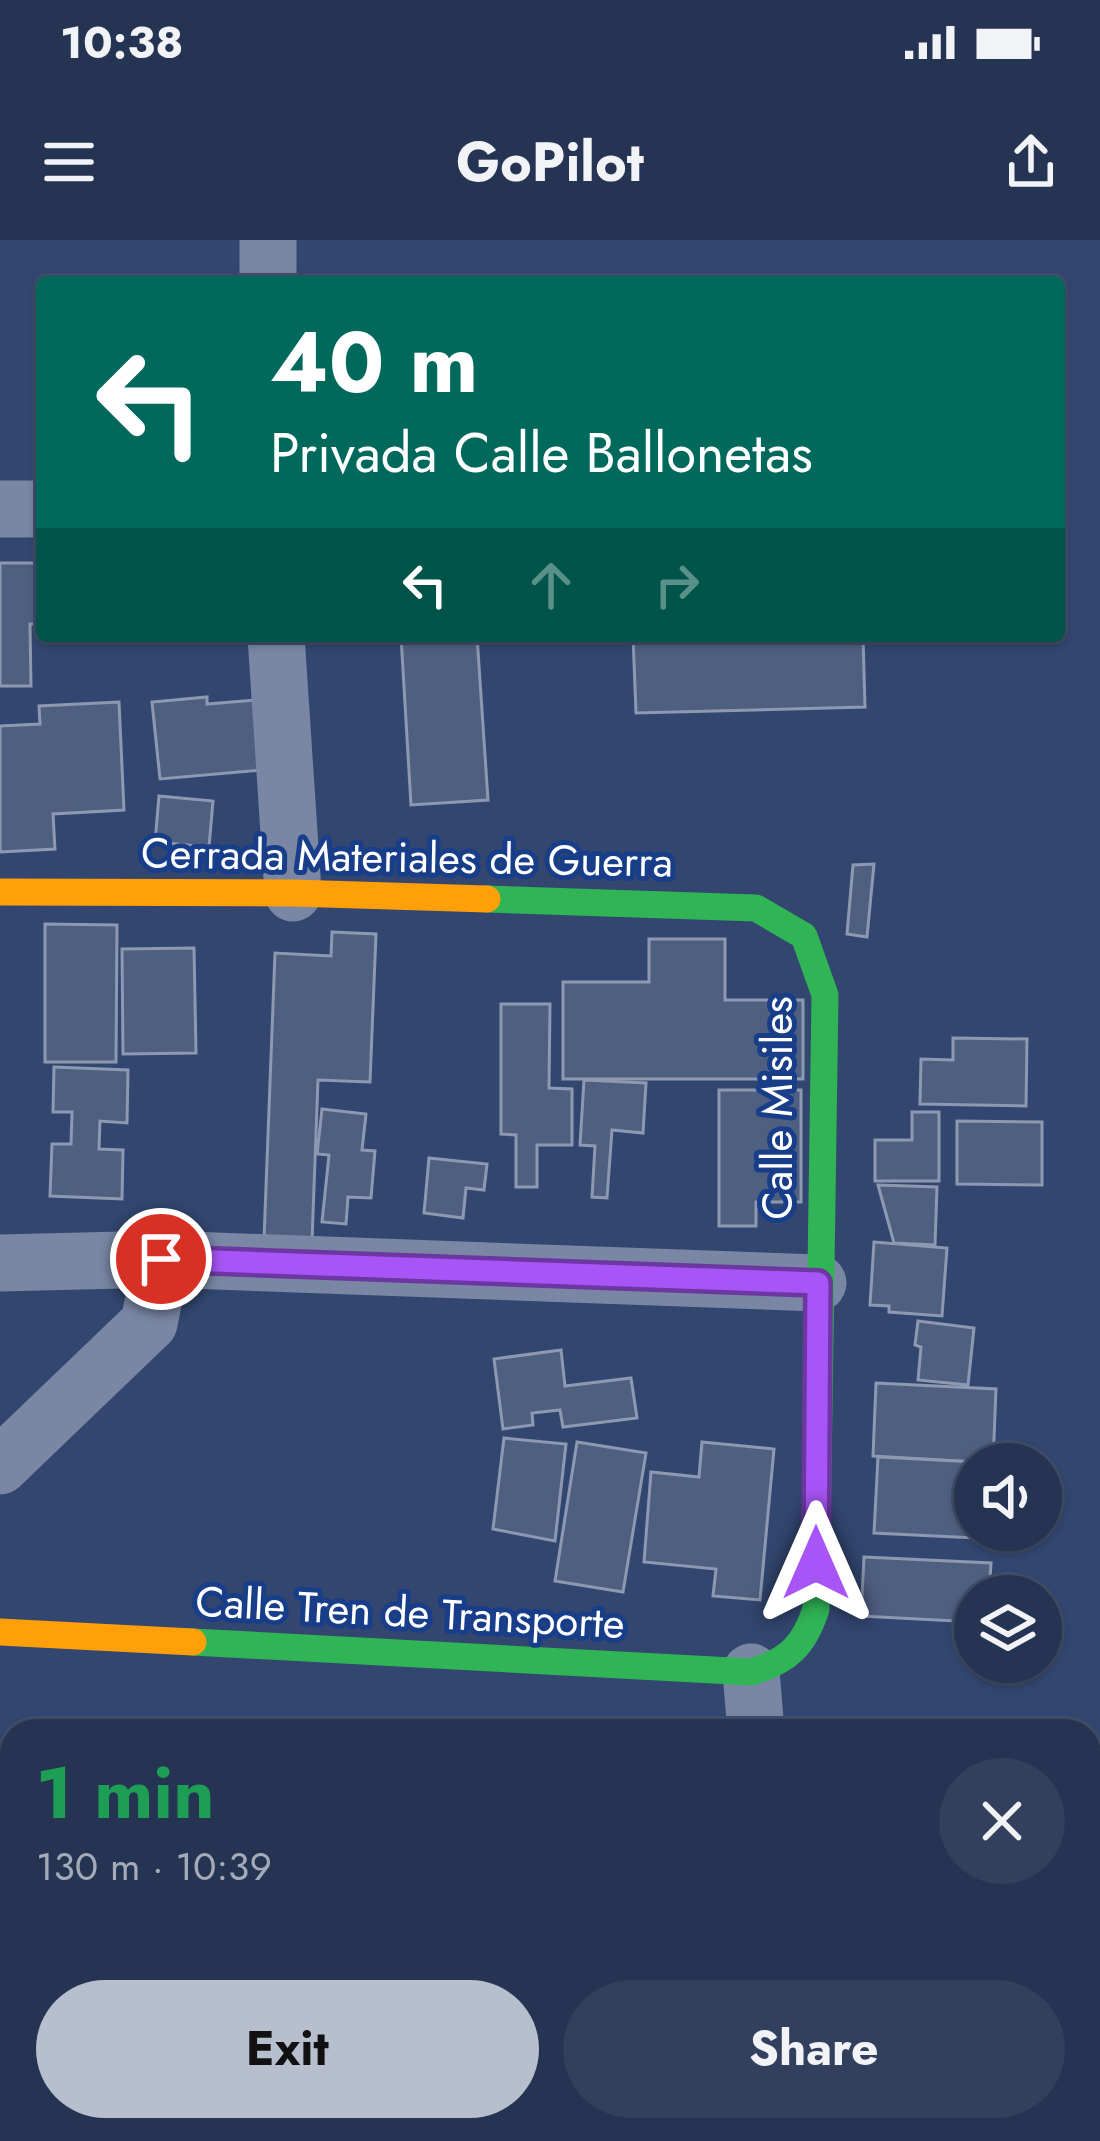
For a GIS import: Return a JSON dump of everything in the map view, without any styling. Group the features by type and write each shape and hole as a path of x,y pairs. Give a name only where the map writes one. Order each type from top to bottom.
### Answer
{"street":[{"path":"268,240 268,276"},
{"path":"0,509 36,509"},
{"path":"276,642 293,892"},
{"name":"Cerrada Materiales de Guerra","path":"0,892 293,892 756,908 804,936"},
{"name":"Calle Misiles","path":"751,1672 784,1663 806,1641 816,1609 825,995 804,936"},
{"path":"0,1466 149,1323 161,1259"},
{"path":"0,1263 161,1259 818,1283"},
{"name":"Calle Tren de Transporte","path":"0,1632 751,1672"},
{"path":"751,1672 755,1719"}],"building":[{"path":"0,563 36,563 31,686 0,686"},
{"path":"401,642 477,642 488,800 411,805"},
{"path":"633,642 863,642 865,707 636,713"},
{"path":"207,697 207,704 255,700 262,770 160,779 152,702"},
{"path":"119,702 124,810 53,814 55,849 0,852 0,726 40,724 39,706"},
{"path":"159,796 213,801 209,847 155,842"},
{"path":"874,864 867,937 847,934 853,865"},
{"path":"45,924 117,925 116,1062 45,1062"},
{"path":"332,932 376,934 370,1082 318,1080 312,1241 264,1239 275,953 331,956"},
{"path":"649,939 725,939 725,1000 803,1000 803,1079 563,1079 563,982 649,982"},
{"path":"194,948 196,1053 123,1054 122,949"},
{"path":"501,1004 550,1004 549,1088 572,1089 572,1145 537,1145 537,1187 516,1187 516,1135 501,1134"},
{"path":"953,1038 1027,1039 1026,1106 920,1104 921,1059 953,1060"},
{"path":"54,1067 128,1070 127,1123 100,1121 99,1149 123,1150 122,1199 50,1196 52,1144 71,1144 72,1112 53,1112"},
{"path":"584,1080 646,1083 643,1133 612,1130 607,1198 592,1197 595,1146 580,1145"},
{"path":"719,1090 801,1090 801,1202 756,1202 756,1226 719,1226"},
{"path":"322,1109 366,1114 362,1150 375,1151 371,1198 348,1197 346,1224 322,1222 329,1155 317,1154"},
{"path":"912,1112 939,1112 939,1181 875,1181 875,1140 912,1140"},
{"path":"957,1121 1042,1122 1042,1185 957,1184"},
{"path":"429,1158 487,1164 484,1190 466,1188 463,1218 424,1213"},
{"path":"878,1185 937,1187 935,1245 894,1243"},
{"path":"874,1242 947,1248 942,1316 889,1312 889,1306 870,1305"},
{"path":"918,1321 974,1328 968,1385 918,1380"},
{"path":"561,1350 565,1386 631,1378 637,1418 563,1427 560,1410 532,1413 533,1425 503,1429 494,1359"},
{"path":"876,1383 996,1389 994,1443 954,1443 954,1461 873,1456"},
{"path":"504,1438 566,1444 555,1541 493,1529"},
{"path":"577,1442 646,1453 623,1592 555,1581"},
{"path":"702,1442 774,1449 760,1600 713,1596 716,1569 644,1562 651,1472 699,1477"},
{"path":"878,1457 954,1461 954,1537 874,1533"},
{"path":"864,1557 991,1563 990,1575 954,1575 954,1621 861,1616"}],"traffic: fast":[{"path":"193,1642 751,1672 793,1650 811,1622 816,1609 825,995 804,936 756,908 487,899"}],"traffic: slow":[{"path":"0,892 487,899"},
{"path":"0,1632 193,1642"}],"route":[{"path":"161,1259 818,1283 816,1563"}]}
